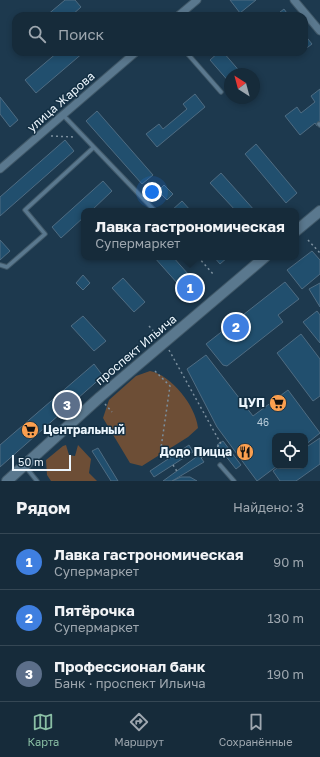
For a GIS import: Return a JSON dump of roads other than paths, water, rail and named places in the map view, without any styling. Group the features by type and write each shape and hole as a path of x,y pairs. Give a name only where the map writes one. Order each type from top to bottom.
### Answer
{"street":[{"path":"183,12 197,0"},
{"path":"294,0 304,12"},
{"path":"308,17 320,31"},
{"name":"улица Жарова","path":"0,169 131,56"},
{"path":"299,228 320,211"},
{"name":"проспект Ильича","path":"7,481 149,354 182,328 261,260"}],"lane":[{"path":"190,56 221,92"},
{"path":"63,115 152,208"},
{"path":"0,265 6,267 45,234 25,210 93,148"},
{"path":"25,465 37,481"},
{"path":"220,465 234,481"}],"place":[{"name":"Лавка гастрономическая","path":"190,288"},
{"name":"Пятёрочка","path":"236,327"},
{"name":"ЦУП","path":"278,403"},
{"name":"Профессионал банк","path":"67,405"},
{"name":"Центральный","path":"30,430"},
{"name":"Додо Пицца","path":"245,452"}]}
